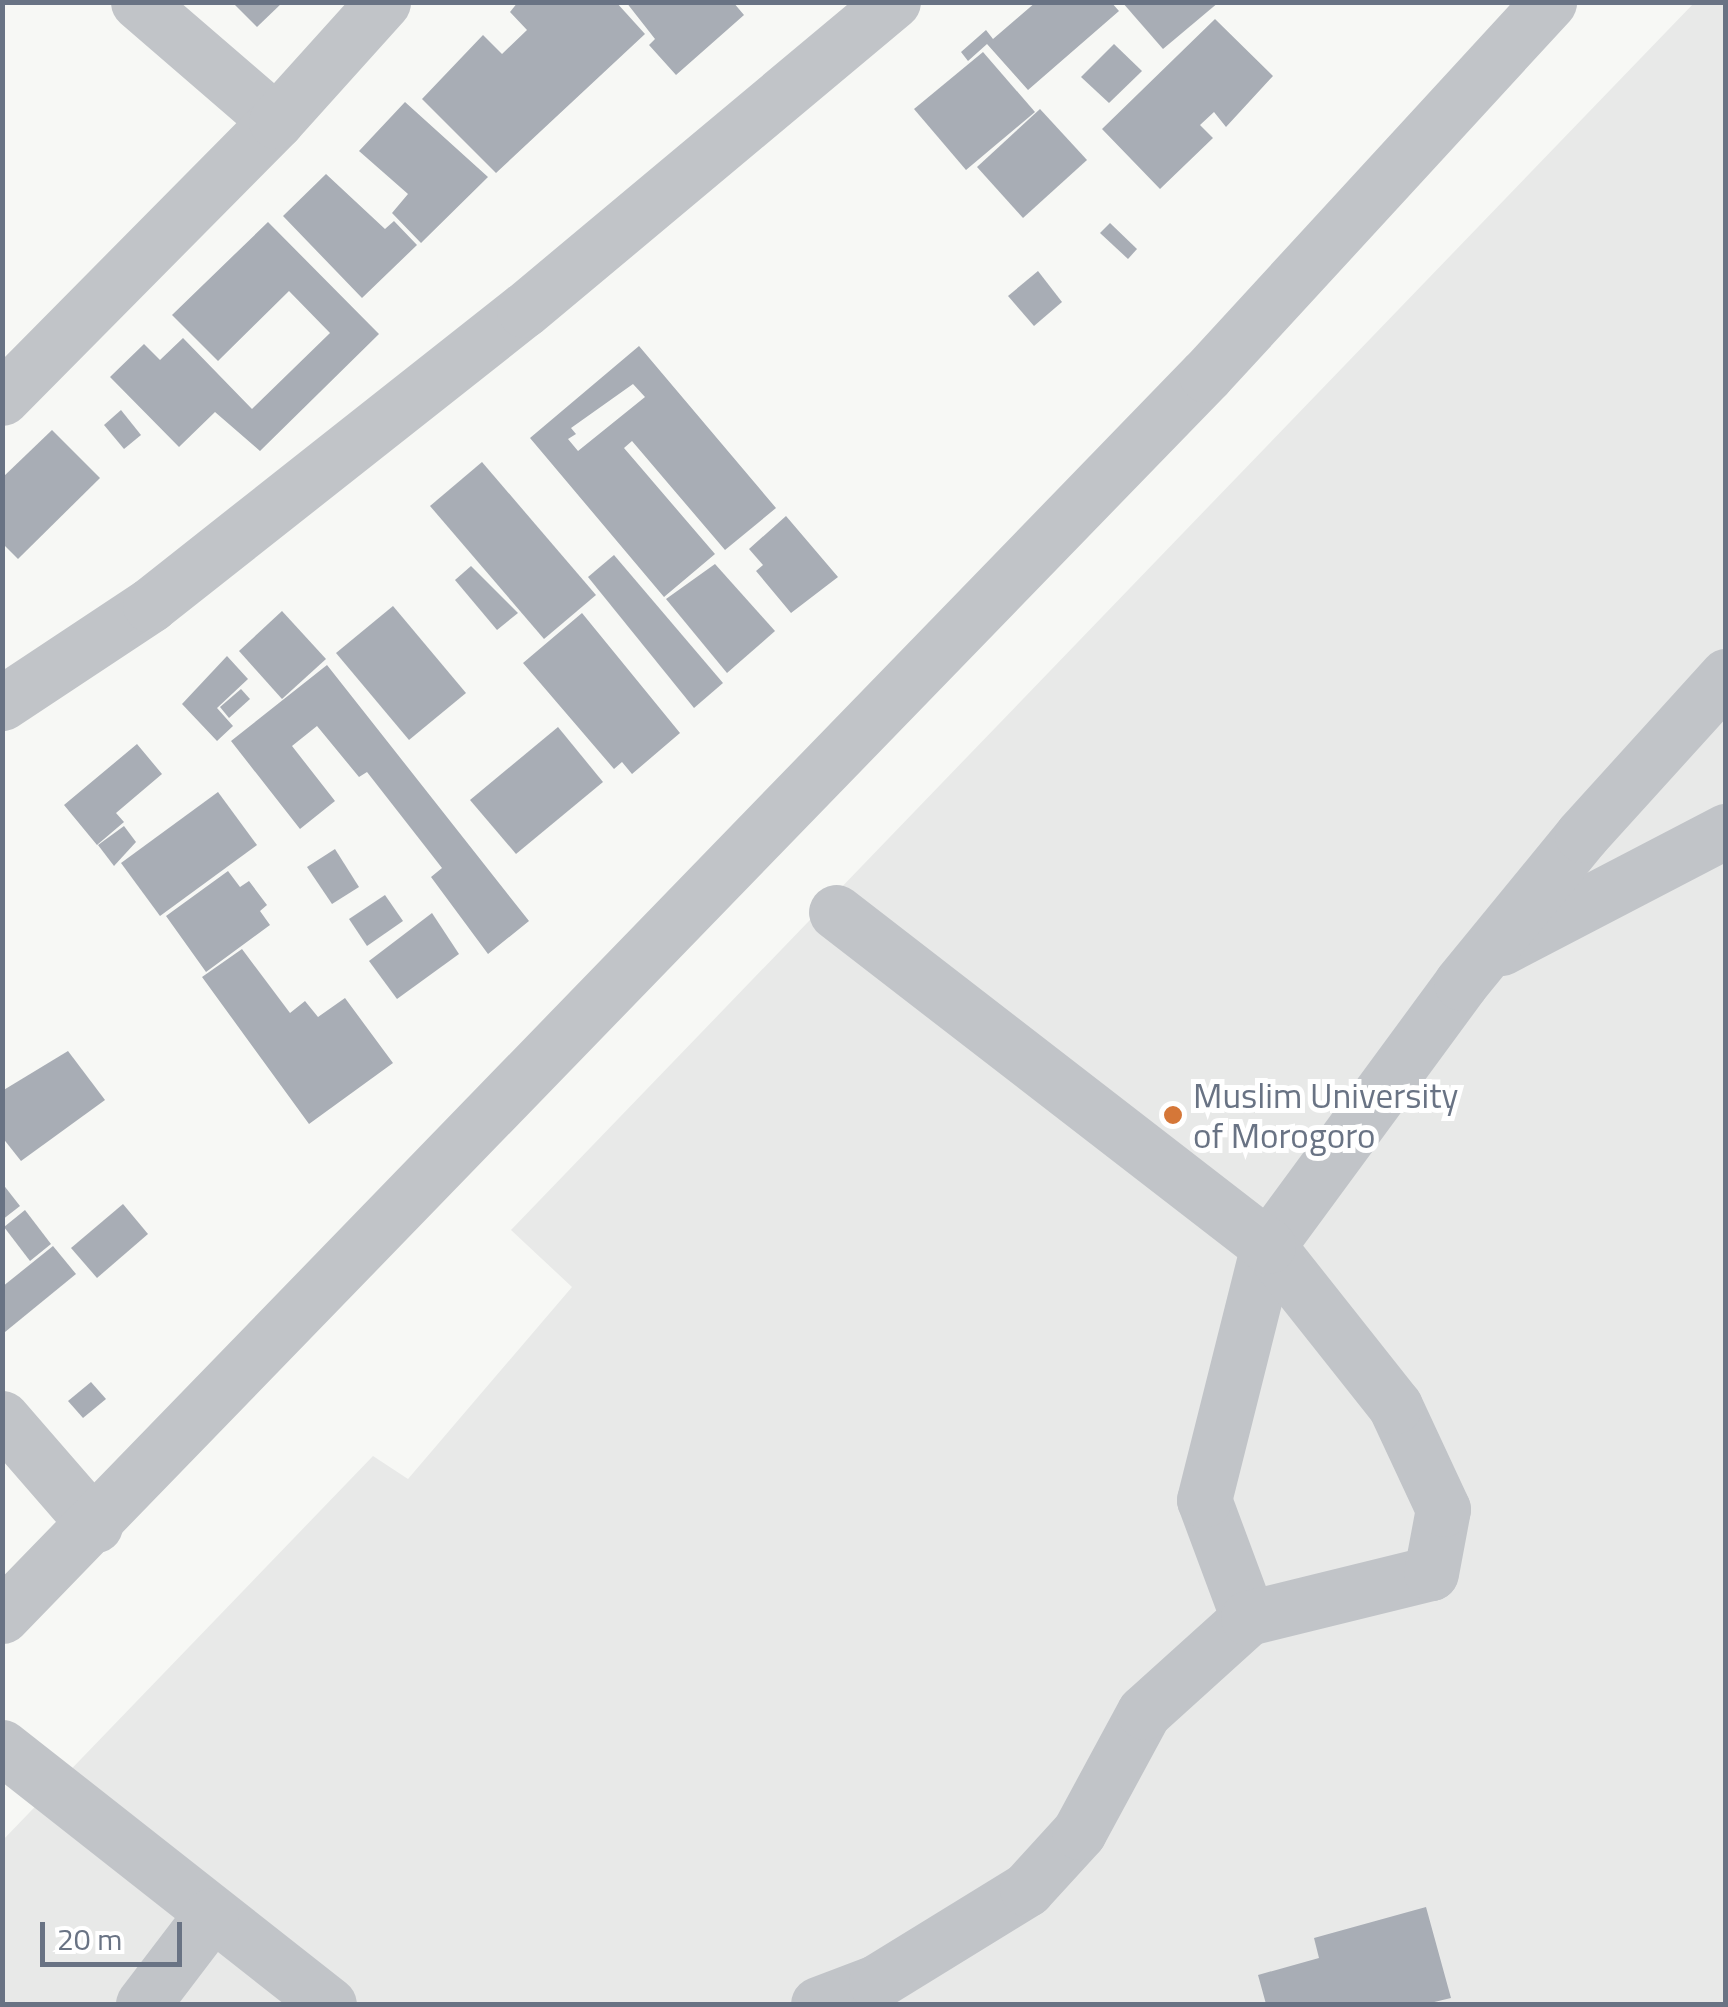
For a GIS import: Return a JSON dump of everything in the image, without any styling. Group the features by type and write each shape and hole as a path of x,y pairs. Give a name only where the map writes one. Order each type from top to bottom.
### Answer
{"street":[{"path":"138,2 276,122"},
{"path":"2,398 276,122 383,2"},
{"path":"2,704 166,593 524,310 893,2"},
{"path":"2,1616 95,1525 1206,375 1549,2"},
{"path":"1248,1618 1204,1500 1268,1246 1481,959 1726,676"},
{"path":"1481,959 1726,831"},
{"path":"818,2004 876,1982 1027,1889 1079,1832 1144,1712 1248,1618 1430,1573 1443,1509 1396,1406 1268,1246 836,912"},
{"path":"2,1418 95,1525"},
{"path":"2,1746 210,1916 329,2004"},
{"path":"142,2004 210,1916"}],"shaded area":[{"name":"Muslim University of Morogoro","path":"1694,3 1725,3 1725,2004 3,2004 2,1841 373,1456 408,1479 572,1287 511,1230"}],"building":[{"path":"232,2 283,2 257,27"},
{"path":"518,2 616,2 645,34 496,173 422,99 483,35 502,54 527,30 510,12"},
{"path":"626,2 733,2 744,15 676,75 649,45 655,39"},
{"path":"1036,2 1111,2 1119,11 1028,90 987,44 968,61 961,52 986,30 993,39"},
{"path":"1122,2 1219,2 1163,49"},
{"path":"1215,19 1273,76 1226,127 1214,112 1200,125 1213,138 1160,189 1102,129"},
{"path":"1114,44 1142,71 1109,103 1081,77"},
{"path":"983,52 1035,112 966,170 914,109"},
{"path":"405,102 488,177 421,243 392,213 408,194 359,151"},
{"path":"1040,109 1087,160 1023,218 977,167"},
{"path":"326,174 385,229 394,221 417,245 362,298 283,216"},
{"path":"268,222 379,334 260,451 215,412 179,447 110,377 144,344 160,360 183,338 252,409 330,333 289,291 218,361 172,315"},
{"path":"1110,223 1137,249 1128,259 1100,233"},
{"path":"1038,271 1062,302 1034,326 1008,296"},
{"path":"639,346 776,508 725,550 632,441 624,448 715,554 664,597 530,438","holes":["633,384 645,397 578,451 568,439 576,434 571,428"]},
{"path":"121,410 141,435 124,449 104,425"},
{"path":"52,430 100,478 18,559 2,543 2,478"},
{"path":"482,462 596,595 544,639 430,506"},
{"path":"786,516 838,577 791,613 756,571 763,565 749,549"},
{"path":"614,555 723,683 694,708 588,577"},
{"path":"715,564 775,631 727,673 666,599"},
{"path":"471,566 518,613 497,630 455,580"},
{"path":"393,606 466,693 409,740 336,653"},
{"path":"282,611 326,659 282,699 239,651"},
{"path":"582,613 680,733 632,774 622,762 614,769 523,663"},
{"path":"227,656 248,679 217,708 233,726 217,741 182,704"},
{"path":"327,665 529,921 488,954 431,877 442,868 367,772 359,777 317,726 292,746 335,801 300,829 231,741"},
{"path":"241,689 250,699 229,718 220,707"},
{"path":"558,727 603,782 516,854 470,800"},
{"path":"137,744 162,774 116,813 124,822 97,845 64,805"},
{"path":"218,792 257,845 160,916 121,863"},
{"path":"124,826 136,842 114,866 98,845"},
{"path":"335,849 359,887 332,904 307,867"},
{"path":"228,871 240,887 249,881 267,905 260,911 270,925 206,972 166,916"},
{"path":"385,895 403,921 367,946 349,919"},
{"path":"432,913 459,954 397,999 369,961"},
{"path":"242,949 290,1013 305,1001 318,1017 345,998 393,1063 309,1124 202,977"},
{"path":"68,1051 105,1100 21,1161 2,1137 2,1091"},
{"path":"2,1183 20,1206 2,1220"},
{"path":"123,1204 148,1234 97,1278 71,1248"},
{"path":"25,1210 51,1244 30,1261 4,1227"},
{"path":"53,1246 76,1274 5,1332 2,1287"},
{"path":"91,1382 106,1399 83,1418 68,1401"},
{"path":"1426,1907 1451,1998 1426,2004 1266,2004 1258,1975 1319,1958 1314,1938"}],"place":[{"name":"Muslim University of Morogoro","path":"1173,1115"}]}
